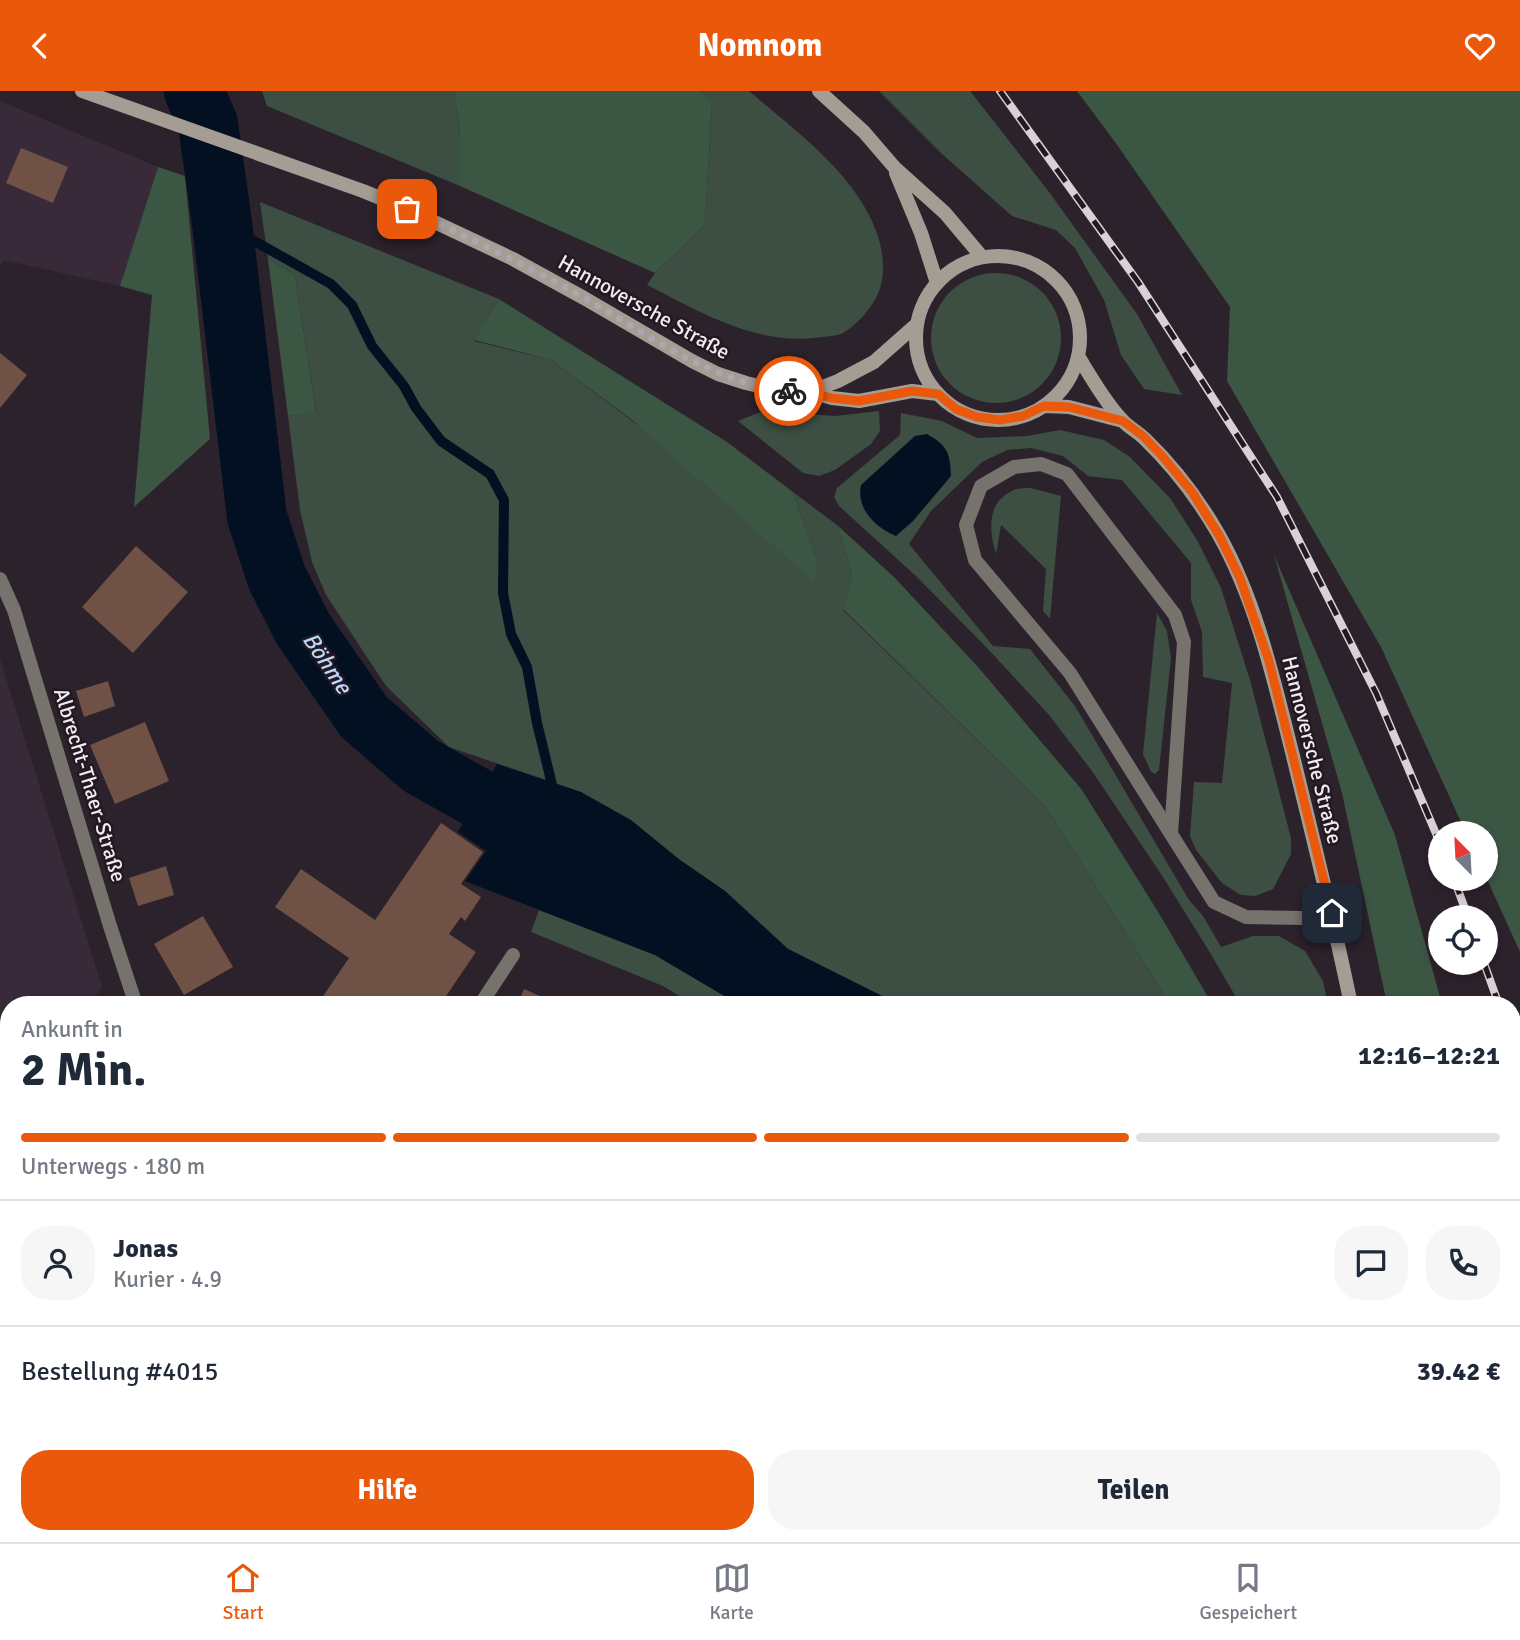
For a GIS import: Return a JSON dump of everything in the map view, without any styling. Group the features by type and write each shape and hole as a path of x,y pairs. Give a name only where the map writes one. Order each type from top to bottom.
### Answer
{"main road":[{"name":"Hannoversche Straße","path":"82,91 407,209 502,253 692,361 746,383 780,391 810,392 859,401 912,391 938,394"},
{"path":"819,91 863,132 895,168 945,213 982,257"},
{"path":"895,168 921,233 937,283"},
{"path":"1005,256 1028,261 1048,273 1065,290 1076,310 1080,333 1078,356 1071,375 1060,393 1044,406 1023,416 1000,420 977,417 956,409 938,394 924,373 917,349 917,324 924,302 937,283 950,271 982,257 1005,256"},
{"name":"Hannoversche Straße","path":"810,392 874,362 917,324"},
{"name":"Hannoversche Straße","path":"1078,356 1123,421 1143,436 1192,492 1219,535 1240,578 1269,661 1332,913 1349,996"},
{"name":"Hannoversche Straße","path":"1044,406 1069,407 1123,421"}],"street":[{"path":"1171,834 1184,642 1175,615 1067,474 1041,464 1014,467 981,486 966,525 975,560 1069,673 1214,902 1246,917 1304,918 1332,913"},
{"name":"Albrecht-Thaer-Straße","path":"0,579 14,610 133,996"},
{"path":"486,996 513,955"}],"shaded area":[{"path":"0,101 158,167 120,286 4,260 0,265"},
{"path":"0,659 102,987 95,996 0,996"}],"green space":[{"path":"262,91 454,91 460,135 460,186 267,106"},
{"path":"454,91 700,91 712,102 705,225 655,273 460,186 460,135"},
{"path":"700,91 749,91 816,148 859,198 878,238 883,260 882,282 867,311 843,333 799,339 753,332 710,316 647,285 655,273 705,225 712,103"},
{"path":"879,91 970,91 1049,192 1137,314 1182,395 1144,389 1121,355 1104,300 1075,248 1056,230 1012,216 942,154"},
{"path":"1077,91 1520,91 1520,952 1492,891 1498,891 1498,821 1461,821 1381,647 1227,381 1230,307"},
{"path":"158,167 185,176 210,439 134,507 152,295 120,286"},
{"path":"260,202 499,299 474,341 551,360 817,560 793,492 837,525 852,574 843,610 1046,807 1165,996 882,996 788,949 725,891 581,792 449,747 386,686 326,595 312,562 300,510 288,416 316,411 295,275 268,259"},
{"path":"268,259 295,275 316,412 288,416"},
{"path":"996,273 1021,278 1042,292 1056,313 1061,338 1056,363 1042,384 1021,398 996,403 971,398 950,384 936,363 931,338 936,313 950,292 971,278"},
{"path":"499,299 727,442 793,492 817,560 815,583 632,420 551,360 474,340"},
{"path":"763,411 835,416 879,411 880,431 871,444 835,470 819,476 803,473 738,421"},
{"path":"901,413 942,421 977,438 1027,436 1060,430 1104,440 1130,457 1170,498 1197,540 1221,588 1250,680 1291,838 1291,854 1273,889 1255,896 1241,895 1222,883 1196,850 1190,836 1194,782 1222,783 1232,683 1203,677 1202,632 1191,600 1191,563 1122,480 1088,476 1063,456 1031,448 1007,450 982,462 931,511 909,544 993,646 1030,649 1075,706 1189,900 1203,916 1221,947 1253,936 1279,936 1305,951 1323,981 1326,996 1235,996 1161,874 1092,771 1049,715 917,577 839,506 834,497 837,488 900,435"},
{"path":"1031,488 1061,496 1050,619 1043,611 1046,569 1001,525 996,554 992,536 992,517 998,502 1014,490"},
{"path":"837,525 894,577 978,667 1082,790 1207,996 1165,996 1046,807 843,609 852,574"},
{"path":"1274,555 1395,835 1428,954 1428,975 1434,975 1440,996 1385,996 1342,793"},
{"path":"1157,613 1167,631 1171,658 1159,770 1155,774 1151,772 1143,754"},
{"path":"539,910 655,955 724,996 679,996 663,986 531,932"}],"water":[{"path":"927,434 944,446 950,461 951,476 913,521 896,536 881,528 864,509 860,494 861,485 915,436"},
{"path":"497,764 581,792 631,820 680,860 725,891 788,949 882,996 724,996 655,955 465,881 486,851 458,832"}],"building":[{"path":"21,148 68,167 53,203 6,183"},
{"path":"0,353 27,375 0,408"},
{"path":"136,546 188,592 133,653 82,607"},
{"path":"108,681 115,706 84,717 76,691"},
{"path":"145,722 169,781 115,804 90,745"},
{"path":"441,823 483,852 461,884 481,897 465,921 461,917 449,934 476,952 446,996 323,996 349,958 275,907 301,869 375,920"},
{"path":"166,866 174,895 138,906 129,878"},
{"path":"203,916 233,967 184,995 154,944"},
{"path":"524,989 540,996 521,996"}],"waterway":[{"name":"Böhme","path":"194,91 208,124 257,517 277,578 303,629 364,717 421,766 546,841"},
{"path":"222,223 331,284 352,305 372,346 404,386 416,408 441,441 490,474 504,500 503,593 511,634 527,667 554,793"}],"railway":[{"path":"1000,91 1138,282 1277,497 1376,693 1431,821"},
{"path":"1458,891 1464,905"},
{"path":"1488,975 1496,996"}],"way so far":[{"path":"407,209 513,259 692,361 746,383 789,391"}],"route":[{"path":"789,391 859,401 912,391 938,394 956,409 977,417 1000,420 1023,416 1044,406 1069,407 1123,421 1143,436 1192,492 1219,535 1240,578 1269,661 1332,913"}]}
